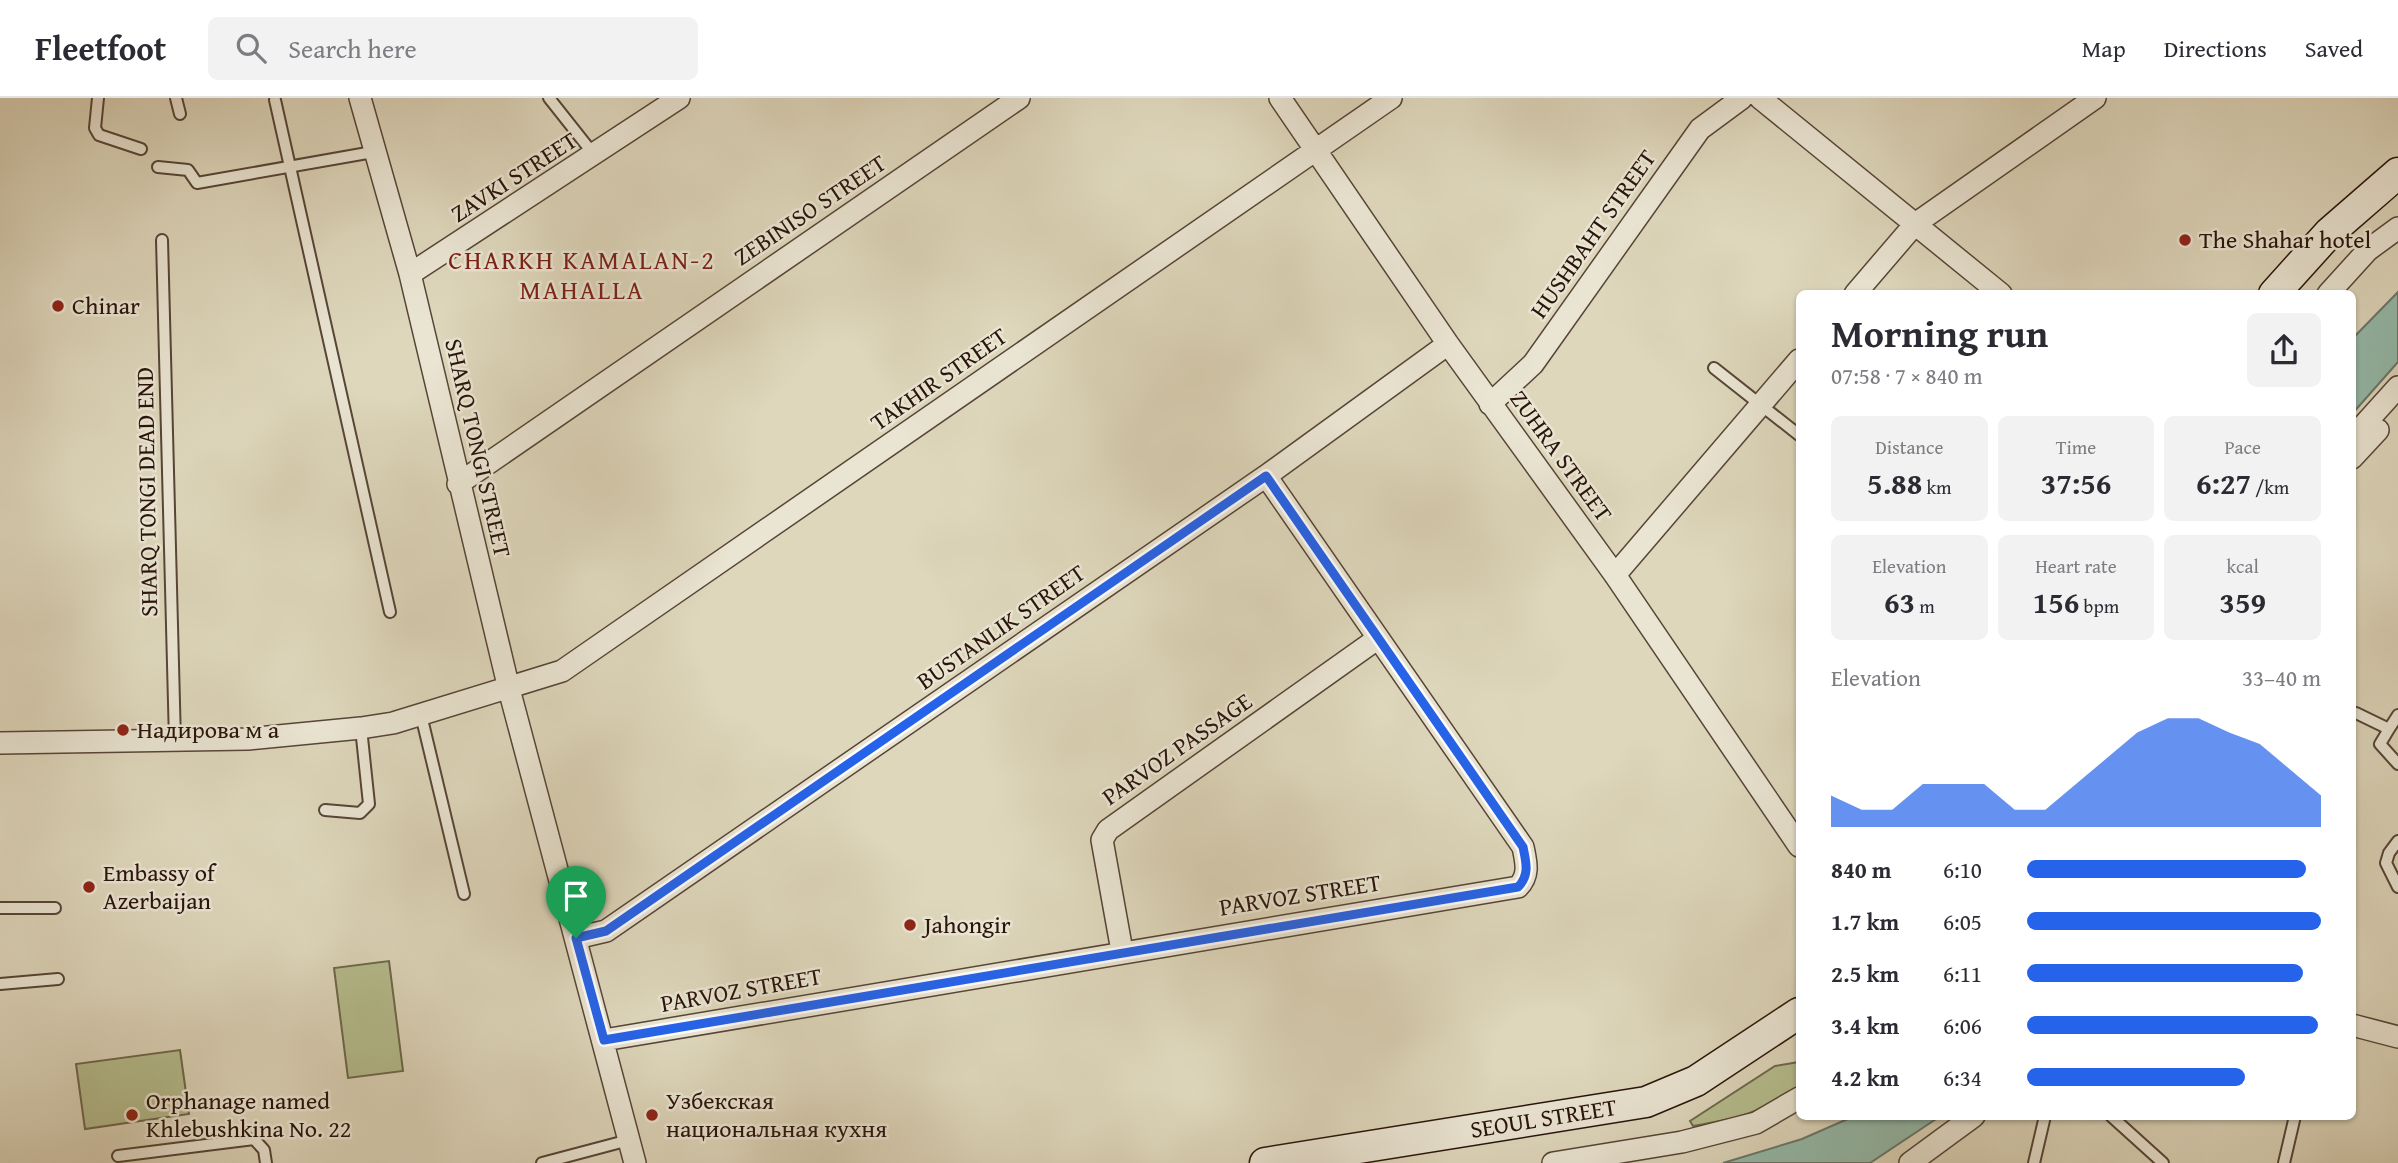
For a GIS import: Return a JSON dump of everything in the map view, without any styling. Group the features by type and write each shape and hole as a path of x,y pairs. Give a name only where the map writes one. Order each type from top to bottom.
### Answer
{"main road":[{"path":"2278,290 2329,233 2398,173"},
{"path":"2301,290 2342,243 2398,194"},
{"name":"SEOUL STREET","path":"1265,1163 1646,1102 1696,1081 1796,1015"},
{"name":"SEOUL STREET","path":"1388,1163 1653,1120 1678,1111 1718,1088 1796,1037"}],"street":[{"name":"SHARQ TONGI STREET","path":"360,98 373,152 410,274 509,689 635,1163"},
{"name":"ZAVKI STREET","path":"410,274 595,156 679,98"},
{"name":"ZEBINISO STREET","path":"458,484 1019,98"},
{"name":"ZUHRA STREET","path":"1280,98 1490,404 1615,575 1796,842"},
{"name":"TAKHIR STREET","path":"509,689 562,671 1391,98"},
{"name":"HUSHBAHT STREET","path":"1490,404 1533,364 1700,129 1742,98"},
{"path":"1760,98 1996,290"},
{"path":"1858,290 1914,224 2095,98"},
{"path":"2332,290 2368,250 2398,228"},
{"name":"BUSTANLIK STREET","path":"576,938 606,931 1266,476 1448,344"},
{"path":"1615,575 1796,363"},
{"path":"2356,434 2398,387"},
{"path":"2356,454 2398,407"},
{"name":"PARVOZ STREET","path":"604,1040 1122,951 1518,887 1525,879 1523,847 1266,476"},
{"name":"PARVOZ PASSAGE","path":"1122,951 1102,840 1108,830 1377,639"},
{"path":"0,743 248,739 361,728 421,715 509,689"},
{"path":"2356,1026 2398,1037"},
{"path":"1553,1163 1682,1142 1756,1123 1796,1100"},
{"path":"1910,1163 1969,1120"}],"lane":[{"path":"98,98 95,128 99,135 141,149"},
{"path":"176,98 180,114"},
{"path":"549,98 595,156"},
{"path":"275,100 390,612"},
{"path":"158,167 188,170 197,183 373,152"},
{"name":"SHARQ TONGI DEAD END","path":"162,240 175,741"},
{"path":"1714,368 1796,433"},
{"path":"2356,713 2389,729"},
{"path":"421,715 464,894"},
{"path":"2398,715 2380,744 2398,764"},
{"path":"325,810 360,813 369,804 361,728"},
{"path":"2398,841 2389,853 2386,863 2398,887"},
{"path":"0,908 55,908"},
{"path":"0,984 58,979"},
{"path":"2034,1163 2044,1120"},
{"path":"2115,1120 2163,1163"},
{"path":"2284,1163 2294,1120"},
{"path":"118,1156 254,1139 264,1150 266,1163"},
{"path":"542,1163 629,1140"}],"shaded area":[{"path":"2398,292 2398,362 2356,409 2356,335"},
{"path":"389,961 403,1071 348,1078 334,968"},
{"path":"180,1050 189,1114 85,1129 76,1064"},
{"path":"1796,1062 1796,1088 1748,1114 1693,1126 1690,1121 1775,1066"},
{"path":"1845,1120 1934,1120 1870,1163 1723,1163 1802,1139"}],"place":[{"name":"The Shahar hotel","path":"2185,240"},
{"name":"Chinar","path":"58,306"},
{"name":"Надирова м а","path":"123,730"},
{"name":"Embassy of Azerbaijan","path":"89,887"},
{"name":"Jahongir","path":"910,925"},
{"name":"Orphanage named Khlebushkina No. 22","path":"132,1115"},
{"name":"Узбекская национальная кухня","path":"652,1115"}],"district":[{"name":"CHARKH KAMALAN-2 MAHALLA","path":"582,275"}],"route":[{"path":"1266,476 1523,847 1527,868 1525,879 1518,887 1122,951 604,1040 576,938 606,931 1266,476"}]}
